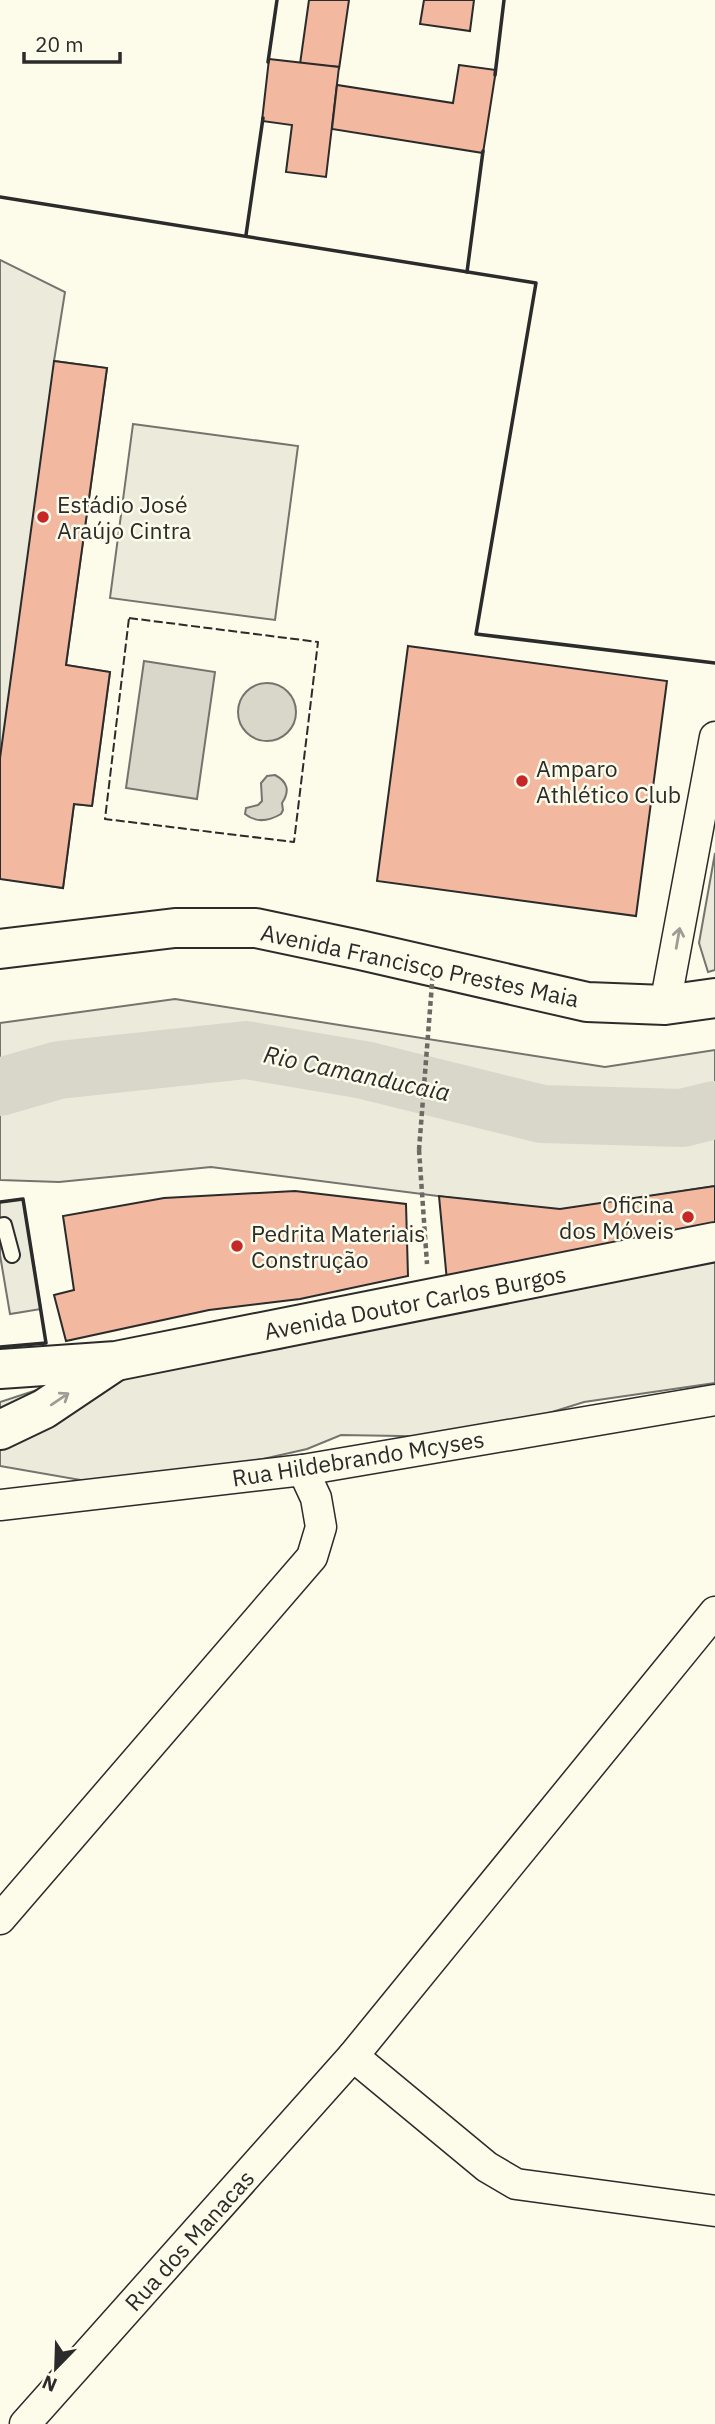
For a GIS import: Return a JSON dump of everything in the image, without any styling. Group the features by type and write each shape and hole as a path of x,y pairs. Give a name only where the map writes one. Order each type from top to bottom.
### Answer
{"main road":[{"name":"Avenida Francisco Prestes Maia","path":"0,949 175,928 256,928 587,1002 665,1005 715,998"},
{"name":"Avenida Doutor Carlos Burgos","path":"0,1369 116,1361 715,1242"},
{"name":"Avenida Doutor Carlos Burgos","path":"0,1430 44,1409 116,1361"}],"street":[{"path":"665,1005 715,737"},
{"name":"Rua Hildebrando Mcyses","path":"0,1505 303,1470 715,1400"},
{"path":"0,1919 312,1557 321,1527 316,1498 303,1470"},
{"name":"Rua dos Manacas","path":"25,2424 353,2056 715,1612"},
{"path":"353,2056 487,2167 516,2184 715,2211"}],"lane":[{"path":"0,1226 4,1225 12,1255"}],"path":[{"path":"430,1299 419,1150 433,971"}],"shaded area":[{"name":"Estádio José Araújo Cintra","path":"0,260 65,292 54,361 107,368 66,665 110,672 92,806 74,804 63,888 0,878"},
{"path":"133,424 298,446 275,620 110,598"},
{"path":"144,661 215,672 197,799 126,788"},
{"path":"267,683 278,685 291,696 296,712 294,723 283,736 267,741 256,739 243,728 238,712 240,701 251,688"},
{"path":"275,775 286,787 281,814 263,820 245,814 246,808 262,801 261,783 267,776"},
{"path":"715,853 715,970 708,972 699,943"},
{"path":"175,999 605,1067 715,1050 715,1186 555,1211 211,1167 59,1182 0,1180 0,1023"},
{"path":"23,1199 41,1309 10,1314 0,1255 0,1202"},
{"path":"715,1255 715,1383 584,1402 507,1426 460,1437 341,1435 307,1449 263,1459 109,1485 0,1466 0,1402 107,1367 280,1349 587,1264"}],"building":[{"path":"309,0 349,0 339,69 300,64"},
{"path":"424,0 474,0 470,31 420,24"},
{"path":"269,59 339,67 326,177 286,172 292,125 262,121"},
{"path":"459,65 496,70 483,153 332,129 337,85 453,103"},
{"name":"Estádio José Araújo Cintra","path":"54,361 107,368 66,665 110,672 92,806 74,804 63,888 0,879 0,758"},
{"name":"Amparo Athlético Club","path":"408,646 667,681 636,916 377,881"},
{"path":"715,1186 715,1228 447,1281 439,1196 560,1209"},
{"name":"Pedrita Materiais Construção","path":"295,1191 406,1204 408,1276 300,1299 209,1310 66,1341 54,1295 74,1290 63,1216 164,1198"}],"waterway":[{"name":"Rio Camanducaia","path":"0,1087 59,1070 246,1050 364,1070 542,1114 682,1118 715,1110"}],"fence":[{"path":"129,618 318,642 294,842 105,819 129,618"}],"wall":[{"path":"268,62 277,0"},
{"path":"495,75 504,0"},
{"path":"246,235 263,118"},
{"path":"467,272 483,151"},
{"path":"0,197 536,283 476,634 715,663"},
{"path":"0,1202 23,1199 46,1343 0,1347"}],"place":[{"name":"Estádio José Araújo Cintra","path":"43,517"},
{"name":"Amparo Athlético Club","path":"522,781"},
{"name":"Oficina dos Móveis","path":"688,1217"},
{"name":"Pedrita Materiais Construção","path":"237,1246"}]}
